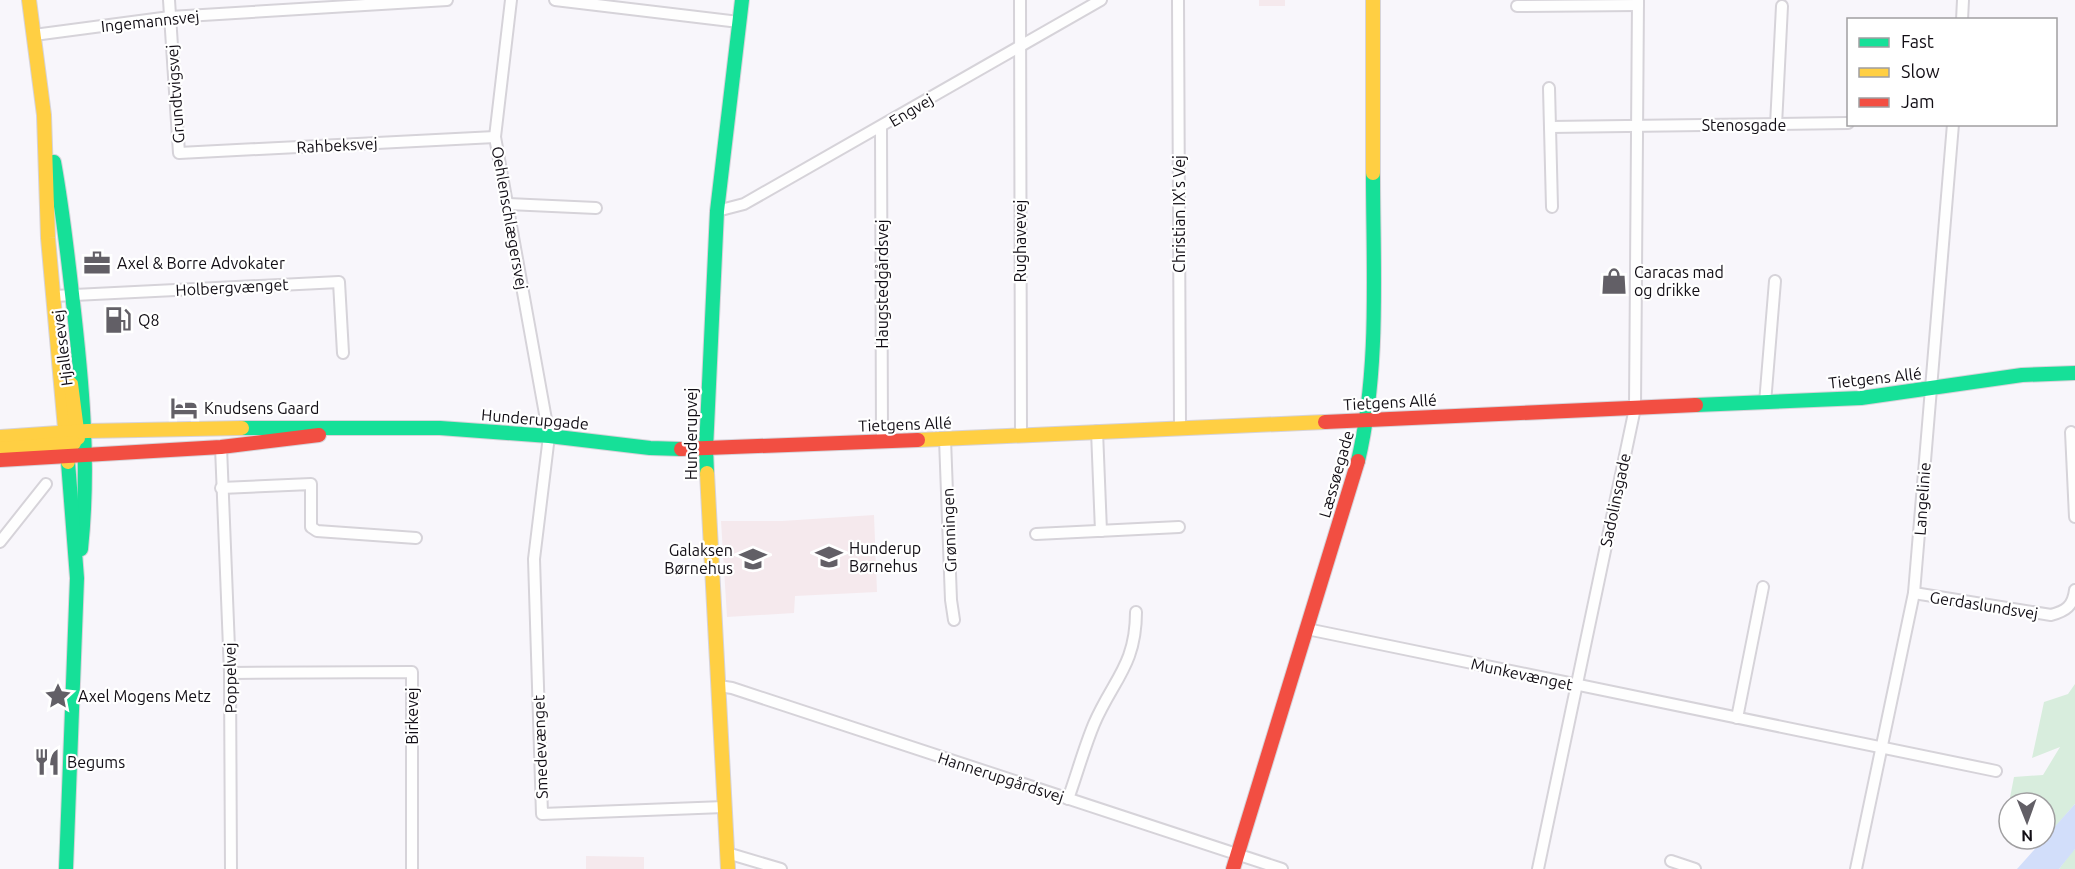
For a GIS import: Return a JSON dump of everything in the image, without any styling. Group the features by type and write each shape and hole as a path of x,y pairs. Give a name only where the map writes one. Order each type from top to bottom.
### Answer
{"main road":[{"name":"Hjallesevej","path":"29,0 44,115 59,186 72,295 77,444 77,578 66,869"},
{"name":"Hunderupvej","path":"728,869 706,449 717,211 742,0"},
{"name":"Læssøegade","path":"1233,869 1356,471 1368,420 1373,353 1373,0"},
{"name":"Hjallesevej","path":"44,115 48,238 54,302 88,502 77,578"},
{"name":"Tietgens Allé","path":"706,449 1861,398 2022,375 2075,373"},
{"name":"Hunderupgade","path":"77,444 216,438 230,428 300,427 361,430 440,429 549,436 650,448 706,449"},
{"name":"Hunderupgade","path":"77,444 221,447 361,430"},
{"path":"0,437 77,444"},
{"path":"0,449 77,444"},
{"path":"0,460 77,444"}],"street":[{"name":"Grundtvigsvej","path":"169,0 179,153"},
{"name":"Ingemannsvej","path":"34,35 286,5 447,0"},
{"name":"Oehlenschlægersvej","path":"511,0 495,137 549,436 534,559 536,606"},
{"path":"555,0 739,22"},
{"name":"Rughavevej","path":"1020,0 1021,435"},
{"name":"Engvej","path":"717,211 744,204 882,128 1101,0"},
{"name":"Christian IX's Vej","path":"1178,0 1180,428"},
{"path":"1962,18 1964,0"},
{"path":"1517,6 1638,2"},
{"name":"Sadolinsgade","path":"1538,869 1635,408 1639,125 1638,2"},
{"path":"1776,125 1782,6"},
{"path":"1549,88 1552,207"},
{"name":"Stenosgade","path":"1639,125 1847,123"},
{"path":"1550,127 1639,125"},
{"name":"Langelinie","path":"1856,869 1914,593 1953,126"},
{"name":"Haugstedgårdsvej","path":"882,128 882,441"},
{"name":"Rahbeksvej","path":"179,153 495,137"},
{"path":"508,204 596,208"},
{"path":"1765,403 1774,281"},
{"name":"Holbergvænget","path":"54,302 72,295 339,282 343,353"},
{"path":"1097,431 1101,531"},
{"path":"2071,432 2075,517"},
{"name":"Grønningen","path":"945,439 951,600 954,620"},
{"name":"Poppelvej","path":"221,447 230,673 231,869"},
{"path":"0,542 46,484"},
{"path":"221,488 311,484 311,526 316,531 416,538"},
{"path":"1036,534 1179,527"},
{"path":"1737,718 1763,587"},
{"name":"Gerdaslundsvej","path":"1914,593 2051,615 2064,611 2073,602 2075,590"},
{"name":"Smedevænget","path":"536,606 542,814 724,807"},
{"path":"1068,799 1094,723 1129,662 1136,637 1136,612"},
{"name":"Munkevænget","path":"1307,629 1996,771"},
{"name":"Birkevej","path":"230,673 412,672 412,869"},
{"name":"Hannerupgårdsvej","path":"719,686 732,688 1282,869"},
{"path":"727,853 781,869"},
{"path":"1671,861 1695,869"}],"shaded area":[{"path":"1259,0 1285,0 1285,6 1259,6"},
{"path":"874,515 877,592 795,596 794,613 727,617 721,521 782,521"},
{"path":"586,856 644,857 644,869 586,869"}],"green space":[{"path":"2075,684 2075,804 2057,825 2057,791 2011,791 2014,777 2043,775 2060,747 2032,758 2044,702 2068,694"},
{"path":"2075,849 2075,869 2059,869 2073,850"}],"water":[{"path":"2075,804 2075,849 2059,869 2017,869 2033,851 2057,851 2057,824"}],"traffic: fast":[{"path":"707,473 706,449 717,211 742,0"},
{"path":"54,162 66,244 82,389 85,485 81,549"},
{"path":"1358,461 1370,390 1374,318 1373,173"},
{"path":"1696,405 1861,398 2022,375 2075,373"},
{"path":"242,428 440,428 681,449"},
{"path":"66,869 77,578 68,462"}],"traffic: slow":[{"path":"29,0 44,115 48,238 68,462"},
{"path":"1373,0 1373,173"},
{"path":"71,384 78,438"},
{"path":"918,440 1325,422"},
{"path":"0,437 87,431 242,428"},
{"path":"0,449 74,443"},
{"path":"707,473 728,869"}],"traffic: jam":[{"path":"1325,422 1696,405"},
{"path":"0,460 221,447 319,435"},
{"path":"681,449 918,440"},
{"path":"1233,869 1358,461"}],"place":[{"name":"Axel & Borre Advokater","path":"97,263"},
{"name":"Caracas mad og drikke","path":"1614,281"},
{"name":"Q8","path":"118,320"},
{"name":"Knudsens Gaard","path":"184,408"},
{"name":"Hunderup Børnehus","path":"829,557"},
{"name":"Galaksen Børnehus","path":"753,559"},
{"name":"Axel Mogens Metz","path":"58,696"},
{"name":"Begums","path":"47,762"}]}
